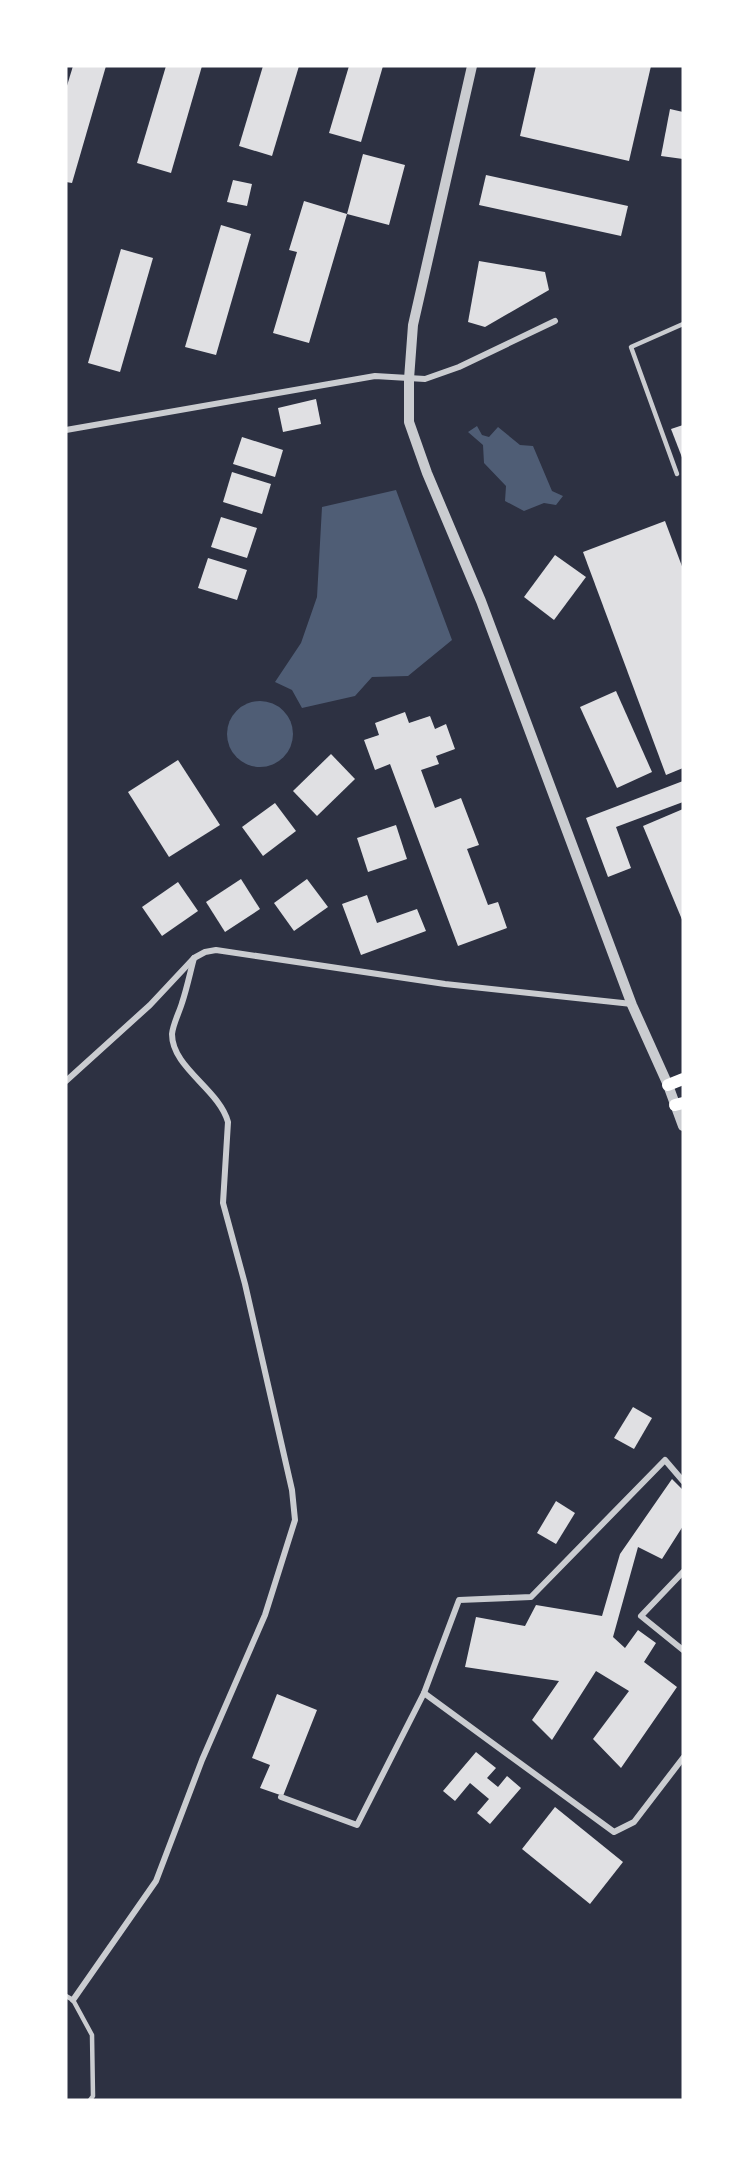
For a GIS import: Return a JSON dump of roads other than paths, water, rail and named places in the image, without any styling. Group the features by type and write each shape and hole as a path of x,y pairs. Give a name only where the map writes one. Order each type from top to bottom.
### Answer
{"main road":[{"path":"668,1085 683,1079"}],"street":[{"path":"472,66 413,325 409,423 423,463 481,601 632,1005 679,1104 683,1126"},
{"path":"66,430 375,376 425,379 459,367 555,321"},
{"path":"66,1081 150,1005 194,958 205,952 216,950 445,984 632,1005"},
{"path":"73,2000 156,1881 202,1761 265,1615 295,1520 292,1490 253,1318 223,1203 228,1122 224,1110 178,1056 173,1044 172,1031 183,1002 194,958"},
{"path":"281,1797 357,1825 424,1693 459,1600 531,1597 665,1460 683,1481"},
{"path":"683,1572 640,1616 683,1650"},
{"path":"424,1693 614,1832 634,1822 683,1758"}],"lane":[{"path":"677,474 631,347 683,324"},
{"path":"66,1996 73,2000 92,2035 93,2096 90,2100"}],"water":[{"path":"477,426 482,435 489,437 498,427 520,445 533,446 552,491 563,496 556,505 544,503 524,511 505,501 506,486 484,463 483,445 468,432"},
{"path":"396,490 452,640 408,676 372,677 355,696 302,708 292,690 275,682 301,643 317,597 322,507"},
{"path":"254,701 266,701 278,706 288,716 293,734 291,747 278,762 266,767 254,767 242,762 232,752 227,740 227,728 232,716 242,706"}]}
